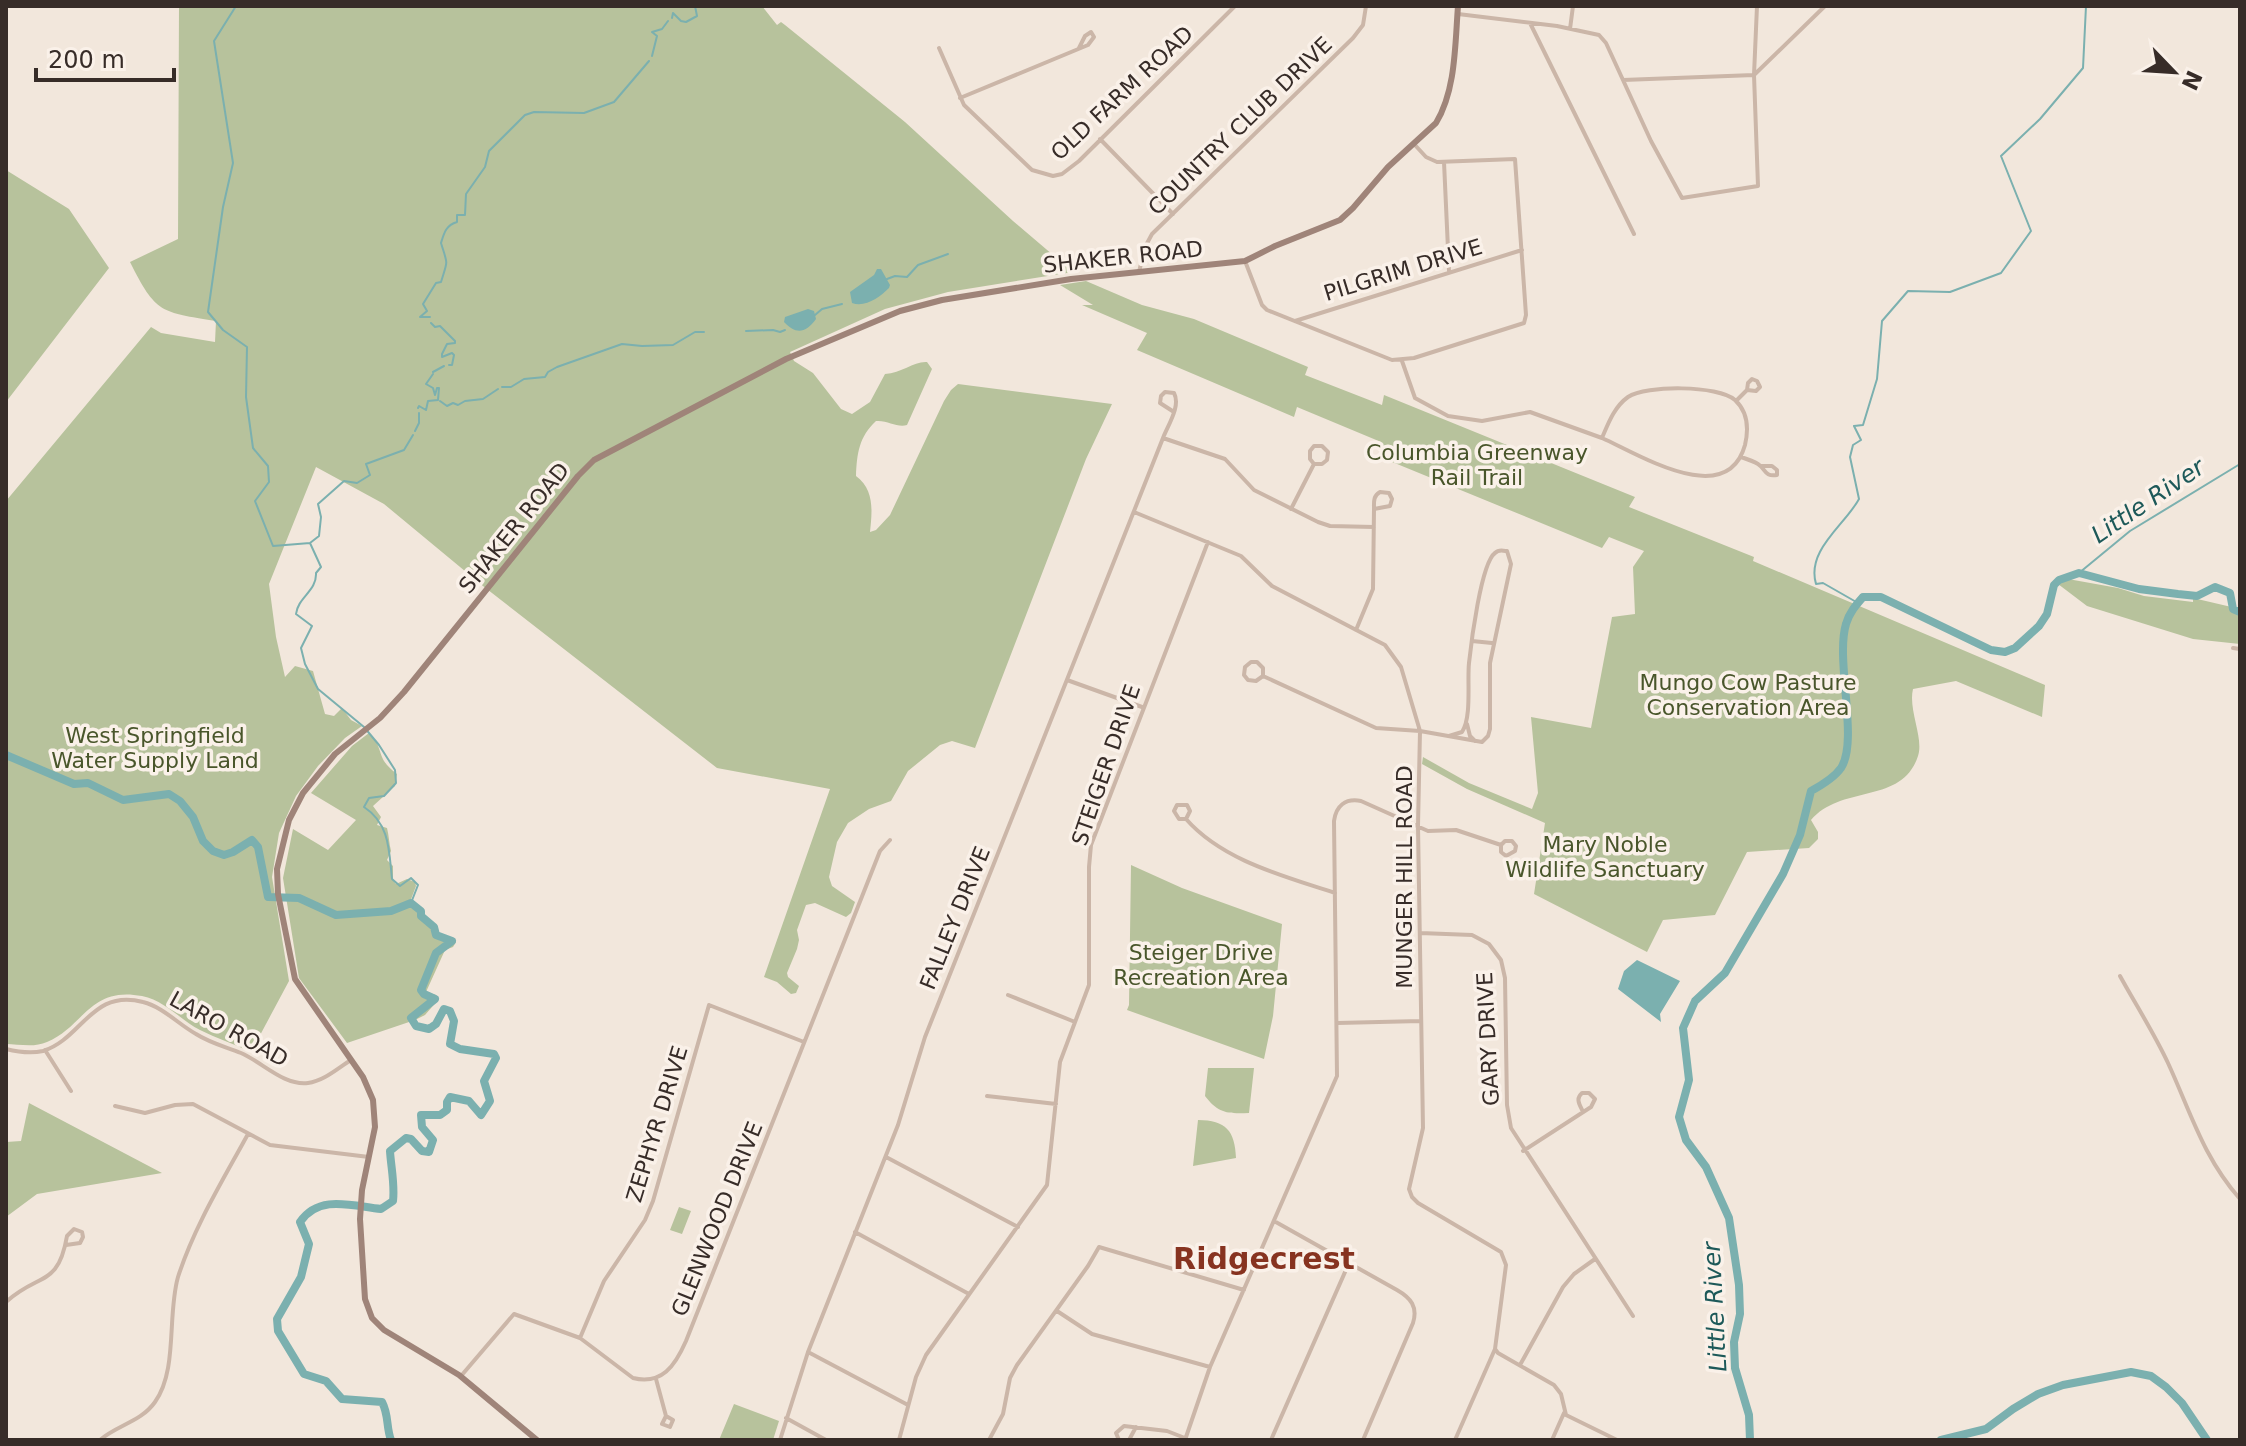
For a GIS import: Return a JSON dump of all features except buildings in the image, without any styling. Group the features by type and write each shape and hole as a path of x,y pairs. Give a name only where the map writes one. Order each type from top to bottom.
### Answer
{"street":[{"name":"OLD FARM ROAD","path":"939,48 964,105 1032,170 1053,176 1062,174 1100,139 1235,6"},
{"name":"COUNTRY CLUB DRIVE","path":"1139,272 1148,240 1359,32 1365,19 1366,6"},
{"path":"1570,29 1573,6"},
{"path":"1458,10 1594,32 1602,38 1682,198 1758,186 1754,75 1757,6"},
{"path":"1623,80 1754,75 1825,6"},
{"name":"SHAKER ROAD","path":"537,1440 461,1376 393,1337 372,1318 364,1294 360,1209 375,1127 374,1104 367,1083 295,979 279,897 278,857 296,806 335,754 404,692 594,460 786,359 900,311 942,300 1038,284 1245,261 1340,220 1388,167 1436,123 1445,105 1450,81 1458,10"},
{"path":"1530,23 1634,234"},
{"path":"960,98 1079,48"},
{"path":"1100,139 1173,214"},
{"path":"1245,261 1264,307 1382,356 1402,361 1524,323 1526,315 1515,159 1431,161 1414,144"},
{"path":"1444,162 1449,271"},
{"name":"PILGRIM DRIVE","path":"1294,321 1522,250"},
{"path":"1402,361 1415,398 1448,416 1482,421 1530,412 1701,477 1720,476 1741,457 1748,427 1745,414 1736,401 1715,390 1639,391 1618,406 1602,438"},
{"path":"1736,401 1747,390"},
{"name":"FALLEY DRIVE","path":"780,1440 808,1352 886,1157 925,1037 1174,412 1177,396 1173,392 1165,392 1160,397 1160,403 1174,412"},
{"path":"1163,438 1225,459 1254,490 1330,526 1374,527"},
{"path":"1314,446 1322,446 1327,450 1328,458 1322,464 1314,464 1309,457 1310,451 1314,446"},
{"path":"1741,457 1761,466"},
{"path":"1291,509 1314,464"},
{"path":"1356,630 1373,589 1374,509 1377,494 1382,491 1389,493 1390,506 1374,509"},
{"name":"MUNGER HILL ROAD","path":"1134,512 1241,556 1279,591 1385,645 1398,660 1420,731 1418,826 1423,1134 1409,1192 1418,1203 1496,1248 1504,1256 1506,1265 1495,1349"},
{"name":"STEIGER DRIVE","path":"899,1440 916,1377 926,1355 1047,1185 1060,1062 1089,985 1091,845 1208,542"},
{"path":"1263,676 1367,725 1476,742 1485,740 1490,729 1492,643 1511,564 1507,551 1494,553 1489,563 1475,617 1467,722 1470,736 1476,742"},
{"path":"1472,641 1492,643"},
{"path":"2233,648 2240,649"},
{"path":"1251,662 1259,663 1263,676 1256,681 1248,680 1245,667 1251,662"},
{"path":"1067,680 1142,707"},
{"path":"1449,736 1462,732 1467,722"},
{"path":"1119,1440 1116,1433 1120,1427 1167,1431 1187,1439 1210,1367 1337,1076 1334,818 1340,805 1352,800 1361,801 1431,832 1456,830 1501,845"},
{"path":"1186,819 1189,808 1186,804 1179,804 1174,814 1179,819 1186,819 1203,835 1234,855 1335,893"},
{"name":"GLENWOOD DRIVE","path":"656,1379 674,1364 682,1350 880,851 890,840"},
{"name":"GARY DRIVE","path":"1420,933 1472,935 1489,944 1501,960 1505,978 1507,1112 1514,1136 1633,1316"},
{"path":"2120,976 2159,1045 2202,1146 2240,1199"},
{"path":"1008,995 1075,1022"},
{"name":"LARO ROAD","path":"45,1050 64,1038 96,1008 132,1000 152,1005 199,1036 251,1058 298,1083 317,1081 351,1060"},
{"name":"ZEPHYR DRIVE","path":"580,1338 604,1281 645,1220 653,1201 709,1005 804,1042"},
{"path":"1337,1023 1421,1021"},
{"path":"6,1049 28,1053 45,1050 71,1091"},
{"path":"1523,1151 1583,1112 1594,1103 1594,1098 1584,1092 1578,1103 1583,1112"},
{"path":"987,1096 1056,1104"},
{"path":"115,1106 145,1113 193,1104 278,1147 369,1157"},
{"path":"100,1440 144,1415 159,1397 165,1379 179,1275 216,1191 248,1134"},
{"path":"886,1157 1018,1227"},
{"path":"1274,1221 1403,1293 1412,1302 1415,1312 1413,1323 1363,1440"},
{"path":"6,1302 19,1291 54,1273 62,1262 66,1245 71,1230 82,1232 80,1243 66,1245"},
{"path":"855,1232 970,1294"},
{"path":"989,1440 1003,1414 1010,1378 1099,1247 1244,1290"},
{"path":"1520,1365 1568,1280 1595,1259"},
{"path":"1271,1440 1349,1263"},
{"path":"1057,1311 1103,1338 1210,1367"},
{"path":"461,1376 514,1314 580,1338 625,1374 643,1380 656,1379 666,1416"},
{"path":"1455,1440 1495,1349 1554,1385 1563,1399 1564,1412 1552,1440"},
{"path":"808,1352 909,1405"},
{"path":"1564,1412 1617,1440"},
{"path":"786,1418 826,1440"},
{"path":"1129,1440 1136,1427"}],"green space":[{"path":"179,6 762,6 777,25 781,22 785,25 905,122 1073,272 948,292 885,309 790,352 794,361 813,373 841,409 852,414 870,402 885,374 922,362 927,362 932,369 907,425 876,421 862,439 856,476 869,495 870,532 890,515 944,401 958,384 1112,404 1086,459 975,748 952,741 940,745 908,771 891,801 869,809 848,823 837,842 829,877 832,886 855,902 846,917 815,903 806,905 797,930 797,949 787,973 799,986 796,993 791,994 777,982 764,977 830,789 717,768 483,586 384,504 316,467 269,584 276,637 285,677 295,666 313,671 325,714 334,716 342,708 351,720 362,726 345,738 318,766 296,796 279,833 272,877 289,981 251,1052 200,1030 151,998 124,994 99,1002 47,1042 6,1044 6,501 151,327 161,333 215,342 216,321 162,308 147,292 130,262 178,239"},
{"path":"6,170 69,209 109,268 6,402"},
{"path":"1086,281 1142,305 1194,319 1308,367 1305,375 1382,405 1384,395 1635,497 1629,507 1754,557 1753,561 2045,685 2042,717 1956,681 1913,689 1918,756 1899,782 1824,809 1811,820 1818,832 1818,839 1809,848 1747,852 1715,915 1663,920 1647,952 1534,894 1545,823 1467,789 1422,764 1423,757 1469,783 1532,809 1538,793 1531,717 1591,728 1612,617 1635,614 1633,567 1644,551 1609,537 1602,548 1380,457 1381,442 1297,407 1294,417 1137,350 1147,333 1082,305 1093,305 1060,285"},
{"path":"2068,579 2144,596 2193,602 2193,598 2240,609 2240,644 2193,639 2087,606 2058,584"},
{"name":"West Springfield Water Supply Land","path":"369,733 385,763 397,774 395,786 373,806 381,817 377,825 387,828 391,851 387,860 393,866 393,880 396,884 407,879 415,882 410,902 434,924 438,935 453,938 456,942 445,950 426,992 436,995 438,1000 425,1015 347,1043 299,978 283,878 293,829 328,850 356,820 311,793 352,746"},
{"name":"Steiger Drive Recreation Area","path":"1131,865 1182,888 1282,924 1273,1016 1264,1059 1127,1010"},
{"path":"1208,1068 1254,1068 1249,1113 1224,1111 1210,1102 1205,1096"},
{"path":"29,1103 162,1173 37,1194 6,1217 6,1142 21,1141"},
{"path":"1198,1120 1216,1122 1227,1129 1234,1141 1236,1158 1193,1166"},
{"path":"679,1207 691,1211 682,1234 670,1230"},
{"path":"734,1404 779,1421 773,1440 719,1440"}],"water":[{"path":"877,269 881,269 889,288 867,303 852,303 850,292 874,275"},
{"path":"808,309 814,311 816,319 805,330 793,329 784,322 785,317"},
{"path":"1637,960 1680,981 1660,1014 1661,1022 1618,989 1624,971"}],"waterway":[{"path":"236,6 214,41 233,163 223,207 208,312 223,330 247,347 246,397 253,448 268,466 269,482 255,501 273,546 310,543"},
{"path":"672,18 673,13 686,22 697,16 695,6"},
{"path":"1858,603 1823,583 1816,584 1814,572 1828,538 1859,499 1850,457 1853,445 1861,440 1854,426 1863,425 1877,379 1882,321 1908,291 1950,292 2001,273 2031,231 2001,156 2040,119 2083,68 2086,6"},
{"path":"652,56 657,36 652,32 662,29 668,21"},
{"path":"430,317 420,317 427,311 423,304 436,283 441,282 445,269 446,259 441,243 443,236 448,227 457,222 457,215 465,215 466,194 485,167 489,151 525,115 534,112 584,113 614,102 649,61"},
{"path":"887,279 907,277 918,265 948,254"},
{"path":"815,315 822,309 842,304"},
{"path":"431,323 435,327 440,326 455,341 447,344 442,354 442,357 454,355 452,365 449,365"},
{"path":"746,331 785,330"},
{"path":"502,387 511,387 524,379 545,377 557,367 622,344 673,345 695,332 704,332"},
{"path":"433,372 444,366"},
{"path":"418,408 426,410 428,401 438,400 439,388 435,395 433,388 426,384 433,374"},
{"path":"440,401 447,406 453,403 458,405 483,399 498,389"},
{"path":"415,431 419,413"},
{"path":"411,903 418,885 411,878 400,886 392,879 389,848 383,830 379,821 364,807 369,798 384,796 396,783 395,770 364,727 318,689 305,664 301,648 312,626 296,614 321,567 310,543 319,536 321,517 318,504 344,481 357,483 370,475 366,464 404,450 413,435"},
{"name":"Little River","path":"2079,573 2130,531 2240,464"},
{"name":"Little River","path":"1750,1440 1749,1415 1735,1368 1739,1285 1729,1218 1706,1167 1686,1140 1679,1117 1689,1080 1683,1028 1695,1001 1725,973 1783,874 1800,835 1811,791 1831,778 1841,768 1846,756 1848,720 1843,639 1851,613 1863,597 1881,597 1991,650 2005,652 2015,648 2039,626 2047,614 2054,585 2079,573 2139,589 2197,596 2215,587 2230,593 2233,609 2240,612"},
{"path":"6,755 74,784 88,783 123,800 169,794 180,801 193,817 203,841 213,851 224,855 252,840 258,847 268,897 299,898 336,915 391,911 411,903 434,927 436,935 452,941 436,953 421,990 435,999 411,1018 416,1026 429,1029 436,1024 444,1009 450,1011 454,1021 450,1044 460,1049 494,1054 496,1058 484,1081 490,1101 481,1115 469,1101 450,1097 447,1110 440,1115 421,1115 422,1127 433,1140 429,1152 422,1151 406,1138 390,1151 393,1201 381,1209 337,1204 308,1213 300,1222 309,1244 301,1277 277,1319 278,1331 304,1374 326,1381 342,1399 382,1402 391,1440"},
{"name":"Little River","path":"1941,1440 1986,1429 2038,1394 2063,1385 2131,1372 2151,1376 2166,1387 2182,1403 2207,1440"}],"district":[{"name":"Ridgecrest","path":"1264,1258"}],"park label":[{"name":"Columbia Greenway Rail Trail","path":"1477,464"},
{"name":"Mungo Cow Pasture Conservation Area","path":"1748,694"},
{"name":"Mary Noble Wildlife Sanctuary","path":"1605,856"}]}
